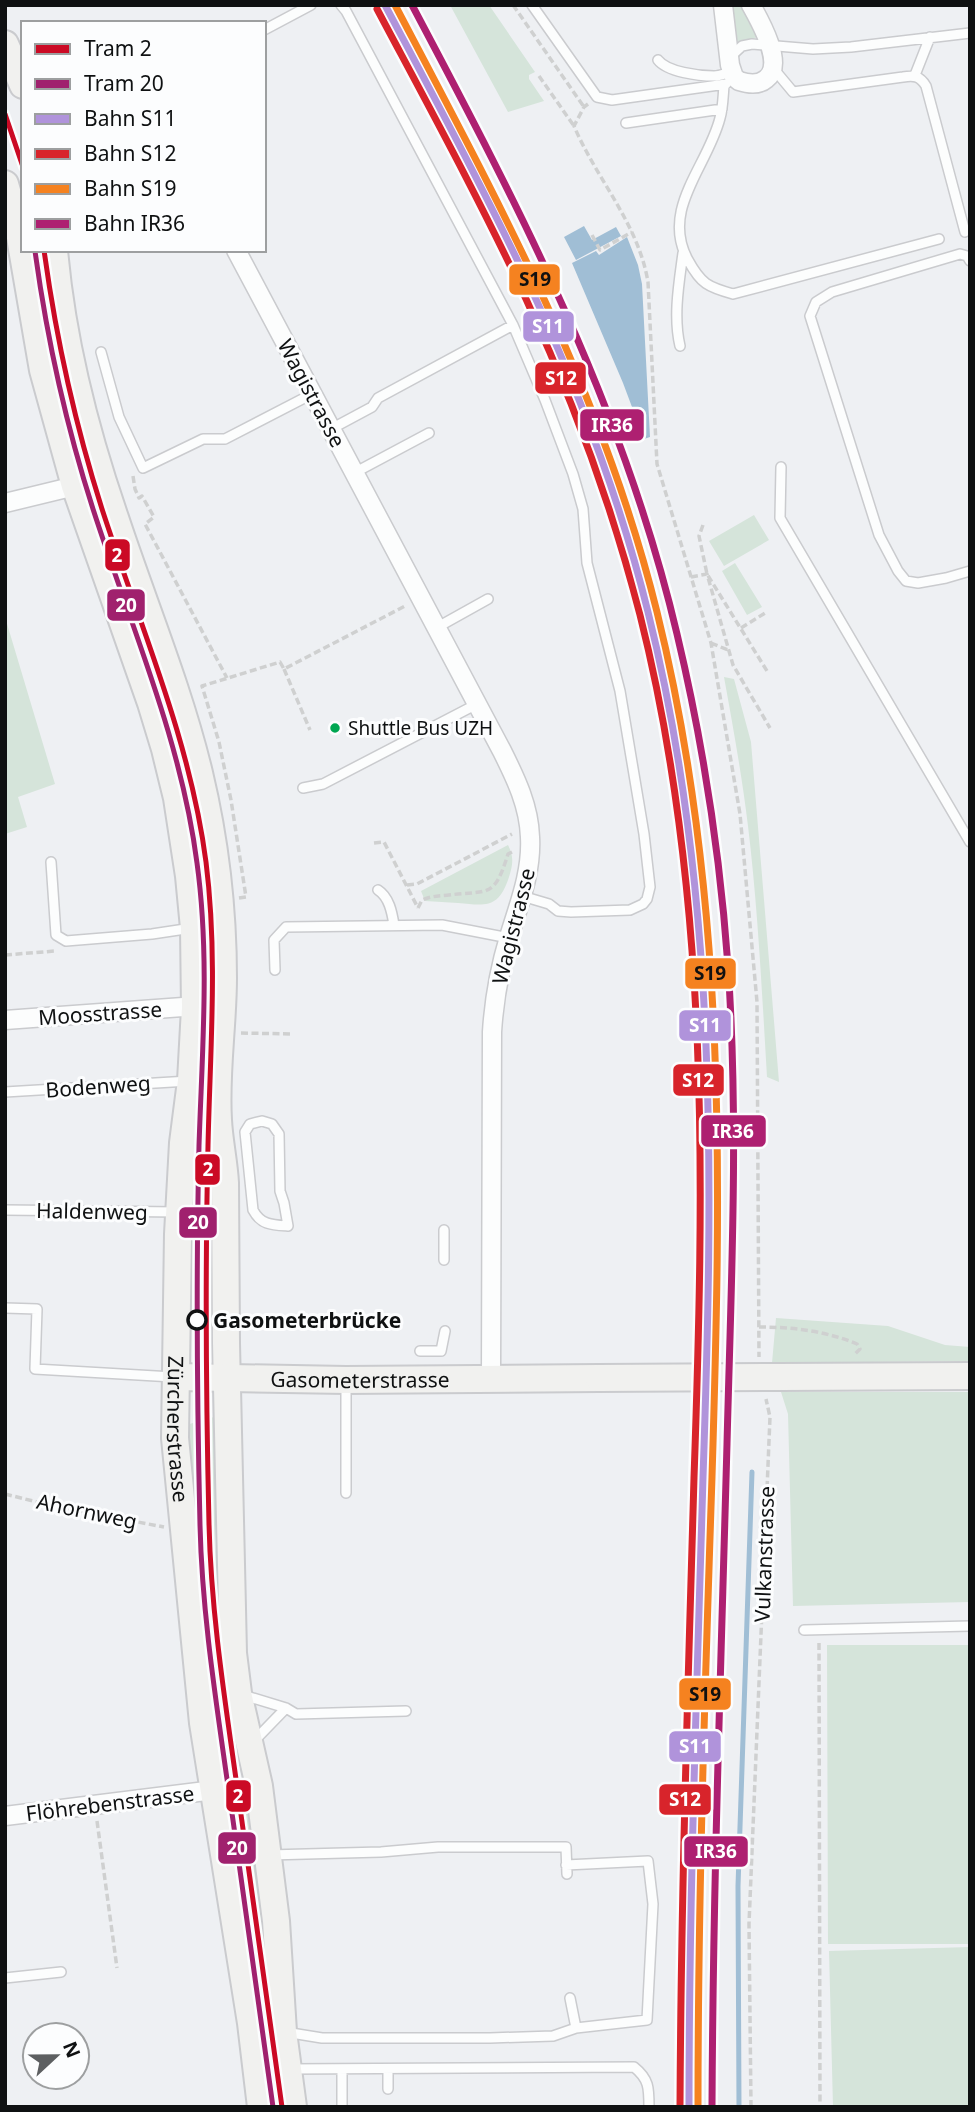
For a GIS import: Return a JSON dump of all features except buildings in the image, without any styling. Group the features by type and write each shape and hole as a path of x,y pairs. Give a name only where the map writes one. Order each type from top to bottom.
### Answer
{"main road":[{"path":"5,44 21,80"},
{"name":"Zürcherstrasse","path":"10,185 21,243"},
{"name":"Zürcherstrasse","path":"23,252 43,370 75,486 151,703 177,798 189,876 194,928 195,1008 177,1234 175,1437 203,1723 251,2023 261,2107"},
{"path":"54,252 66,339 87,427 115,518 185,722 204,795 215,858 223,978 218,1121 225,1183 225,1324 233,1653 238,1693 259,1786 268,1854 276,1921 283,2032 293,2107"},
{"path":"491,1380 599,1378 773,1387 970,1376"},
{"name":"Gasometerstrasse","path":"176,1377 491,1380"},
{"path":"214,1790 259,1786"}],"street":[{"path":"723,5 729,73 743,83 756,84 770,76 773,68 765,32 751,5"},
{"name":"Wagistrasse","path":"237,252 477,704 512,772 526,808 530,856 495,1002 492,1032 491,1380"},
{"path":"5,503 75,486"},
{"name":"Moosstrasse","path":"5,1020 195,1008"},
{"name":"Flöhrebenstrasse","path":"5,1816 214,1790"}],"lane":[{"path":"266,29 311,5"},
{"path":"341,5 513,325 559,437 583,509 586,555 620,691 640,803 650,887 643,904 623,911 558,911 550,904 522,895"},
{"path":"532,5 597,97 612,100 729,73"},
{"path":"939,239 733,294 709,287 694,271 678,236 678,222 720,120 729,73 745,46 752,44 813,49 851,47 970,33"},
{"path":"915,75 930,37"},
{"path":"658,60 666,68 675,70 716,76 729,73"},
{"path":"773,68 793,92 915,75 922,79 965,232"},
{"path":"626,123 722,109"},
{"path":"680,346 677,306 683,251"},
{"path":"970,261 967,256 960,254 832,292 816,302 810,316 879,535 898,571 906,580 918,583 970,571"},
{"path":"331,429 372,407 378,398 513,325"},
{"path":"101,352 119,417 143,468 204,439 225,439 312,394"},
{"path":"354,473 429,433"},
{"path":"781,467 780,518 970,842"},
{"path":"436,628 488,599"},
{"path":"303,788 323,784 477,704"},
{"path":"51,862 57,935 66,941 194,928"},
{"path":"378,890 390,907 394,925"},
{"path":"275,970 274,940 286,927 442,925 509,938"},
{"name":"Bodenweg","path":"5,1092 191,1081"},
{"path":"261,1121 272,1124 279,1134 280,1145 280,1191 288,1226 265,1224 253,1210 245,1141 246,1127 261,1121"},
{"name":"Haldenweg","path":"5,1210 179,1212"},
{"path":"444,1230 444,1260"},
{"path":"5,1308 37,1309 35,1369 176,1377"},
{"path":"420,1351 440,1351 445,1331"},
{"path":"346,1380 346,1493"},
{"path":"804,1630 970,1626"},
{"path":"238,1693 286,1708 296,1714 406,1711"},
{"path":"250,1745 286,1708"},
{"path":"268,1854 381,1852 438,1847 566,1847 566,1869 648,1861 653,1904 647,2020 576,2028 552,2036 322,2038 283,2032"},
{"path":"5,1978 61,1972"},
{"path":"570,1998 576,2028"},
{"path":"288,2069 634,2067 644,2075 649,2090 649,2107"},
{"path":"388,2068 388,2089"},
{"path":"342,2069 342,2107"}],"path":[{"path":"513,5 584,107 574,126"},
{"path":"539,76 574,126 582,145 632,232 644,260 648,282 657,464 711,643 740,814 757,1002 760,1357"},
{"path":"592,235 600,250 632,232"},
{"path":"135,489 154,517 145,524 227,679"},
{"path":"703,525 699,536 707,574 733,665 771,728"},
{"path":"691,577 707,574"},
{"path":"707,574 767,671"},
{"path":"284,669 405,606"},
{"path":"741,628 765,613"},
{"path":"711,643 729,650"},
{"path":"246,897 219,742 202,686 280,662 310,730"},
{"path":"231,800 238,799"},
{"path":"407,886 417,884 504,838"},
{"path":"374,844 384,842 418,908 422,900 432,896 486,892 499,877 508,854 517,849"},
{"path":"5,955 61,950 66,941"},
{"path":"232,1032 293,1034"},
{"path":"758,1327 787,1327 850,1341 860,1349 857,1353 850,1354"},
{"name":"Vulkanstrasse","path":"751,2107 749,1924 773,1387"},
{"name":"Ahornweg","path":"5,1494 169,1528"},
{"path":"818,1630 820,2107"},
{"path":"97,1815 117,1968"}],"shaded area":[{"path":"450,5 489,5 535,72 529,75 529,79 544,101 508,112"},
{"path":"730,5 743,5 758,37 735,46"},
{"path":"754,515 769,540 724,566 709,541"},
{"path":"735,563 762,607 747,615 722,571"},
{"path":"5,617 55,784 18,797 27,827 5,834"},
{"path":"724,677 734,679 751,742 779,1082 767,1077 751,857 743,789"},
{"path":"508,845 512,857 511,868 505,887 496,900 477,905 425,901 421,891"},
{"path":"776,1318 888,1326 945,1345 970,1347 970,1361 772,1363"},
{"path":"781,1392 970,1392 970,1602 793,1606 788,1414"},
{"path":"214,1417 217,1580 237,1719 211,1727 186,1425"},
{"path":"827,1645 970,1645 970,1944 828,1944"},
{"path":"241,1733 243,1759 222,1775 213,1741"},
{"path":"228,1807 246,1811 248,1814 261,1895 287,2107 268,2107"},
{"path":"970,1947 970,2107 833,2107 829,1951"}],"water":[{"path":"584,226 592,240 616,227 621,236 576,260 564,237"},
{"path":"627,237 642,284 650,437 644,439 572,263 596,251 599,255"}],"waterway":[{"path":"739,2107 738,1886 752,1472"}],"railway":[{"path":"701,1545 718,1310"}],"tram line":[{"name":"2","path":"5,114 21,161"},
{"name":"20","path":"35,252 45,317 74,446 167,728 179,772 197,863 204,969 197,1288 201,1557 214,1684 273,2107"},
{"name":"2","path":"44,252 54,316 83,445 176,727 188,771 206,862 212,933 206,1288 210,1556 223,1684 282,2107"}],"rail line":[{"name":"S11","path":"385,5 534,295 568,372 598,451 648,612 671,719 688,826 699,934 709,1150 709,1259 692,1871 689,2107"},
{"name":"S19","path":"395,5 545,301 608,453 635,531 657,612 680,720 697,827 708,935 717,1150 715,1367 702,1792 698,2107"},
{"name":"IR36","path":"412,5 492,158 565,311 628,469 655,550 677,634 695,716 715,840 728,966 734,1145 712,2107"},
{"name":"S12","path":"377,9 508,262 560,376 590,454 640,615 663,721 680,828 691,936 700,1152 700,1261 685,1792 680,2107"}],"place":[{"name":"Shuttle Bus UZH","path":"335,728"},
{"name":"Gasometerbrücke","path":"197,1320"}]}
